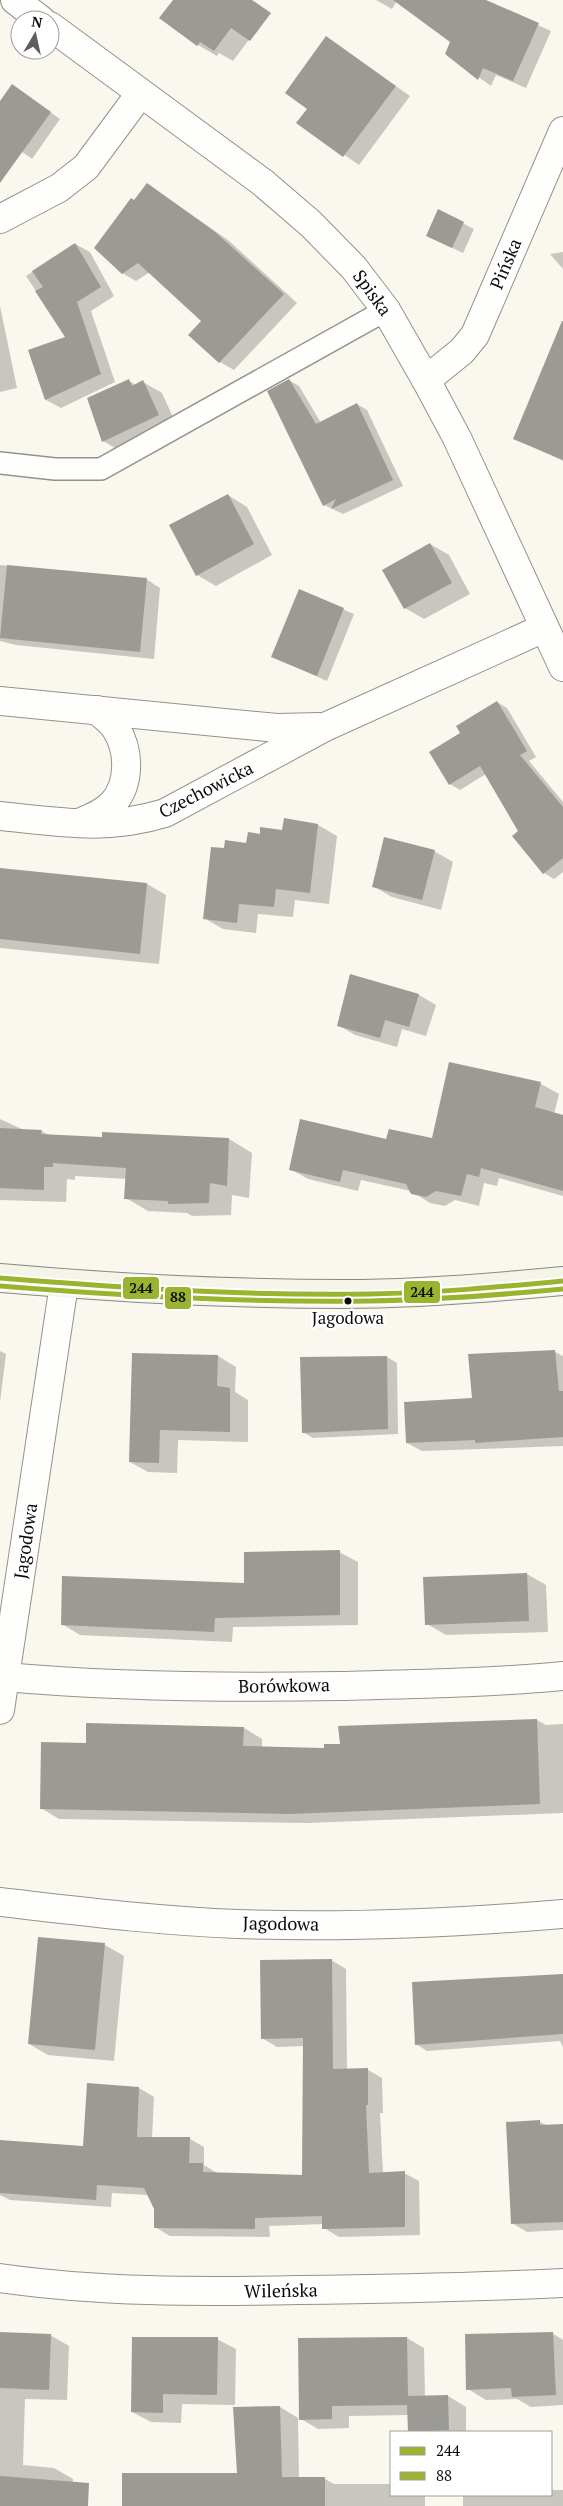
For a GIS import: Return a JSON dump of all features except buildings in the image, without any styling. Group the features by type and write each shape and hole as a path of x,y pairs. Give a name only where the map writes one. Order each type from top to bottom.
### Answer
{"street":[{"path":"15,0 28,10"},
{"name":"Spiska","path":"60,34 262,182 311,224 354,268 386,310 457,438 563,667"},
{"path":"0,220 59,188 86,167 140,94"},
{"name":"Pińska","path":"426,380 462,351 475,335 563,131"},
{"name":"Czechowicka","path":"0,816 78,824 106,825 138,822 164,813 325,727 544,628"},
{"name":"Czechowicka","path":"0,701 277,728 325,727"},
{"path":"78,824 98,814 113,803 122,788 127,766 124,745 116,728 97,710"},
{"path":"0,1278 64,1284 177,1290 345,1294 433,1291 563,1281"},
{"name":"Jagodowa","path":"0,1710 5,1677 9,1594 64,1284"},
{"name":"Borówkowa","path":"5,1677 127,1686 221,1687 388,1685 563,1676"},
{"name":"Jagodowa","path":"0,1902 150,1918 238,1924 378,1925 563,1914"},
{"name":"Wileńska","path":"0,2278 96,2288 210,2292 408,2289 563,2283"}],"lane":[{"path":"0,463 55,469 101,469 386,310"}],"transit line":[{"name":"244","path":"0,1278 92,1285 278,1294 419,1292 563,1281"},
{"name":"88","path":"0,1286 92,1293 278,1301 443,1298 563,1289"}],"place":[{"name":"Jagodowa","path":"348,1301"}]}
